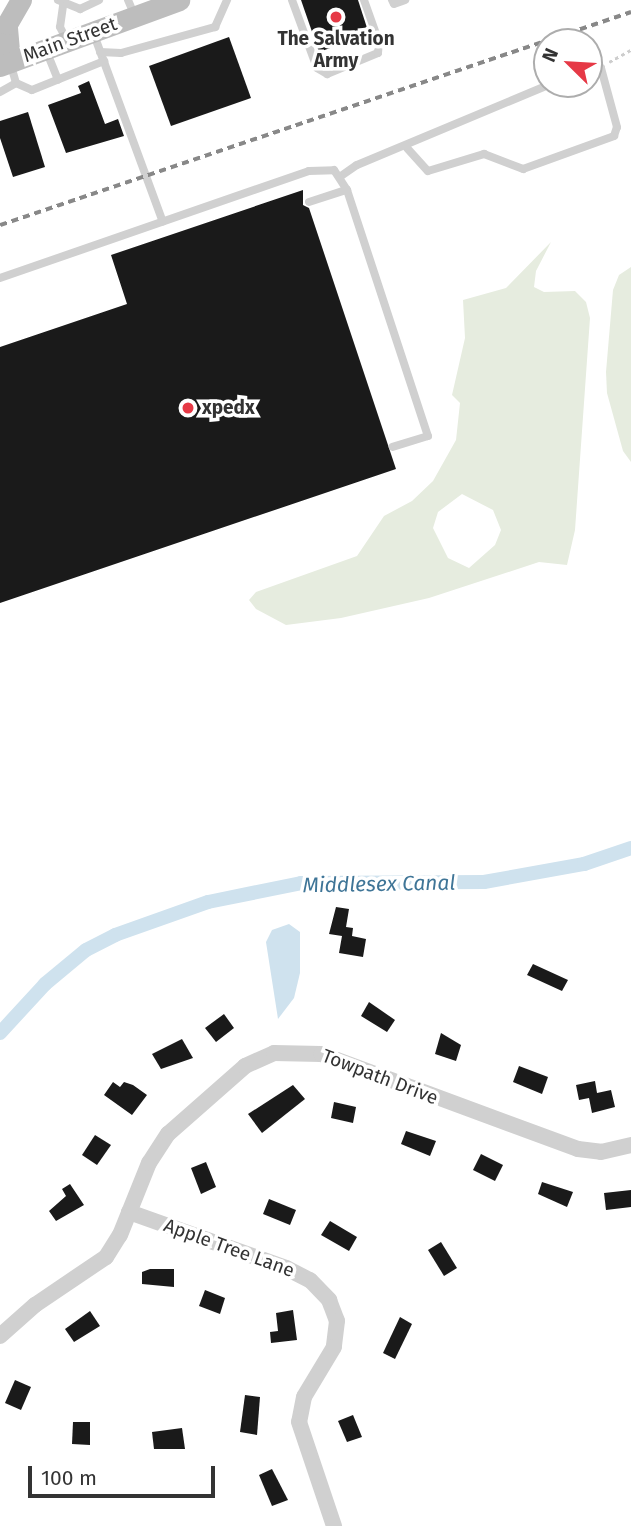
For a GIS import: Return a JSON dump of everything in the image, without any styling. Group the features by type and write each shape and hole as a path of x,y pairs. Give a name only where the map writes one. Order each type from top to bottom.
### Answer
{"main road":[{"path":"5,64 7,24 21,0"},
{"name":"Main Street","path":"5,64 67,42 97,42 131,8 178,0"}],"street":[{"name":"Towpath Drive","path":"0,1336 35,1305 106,1257 129,1212 144,1173 168,1134 245,1066 282,1051 321,1054 578,1149 601,1152 631,1145"},
{"name":"Apple Tree Lane","path":"129,1212 296,1272 310,1279 329,1300 337,1321 334,1347 304,1397 299,1422 334,1526"}],"lane":[{"path":"67,42 60,27 60,3 80,9 99,0"},
{"path":"97,42 121,54 215,27 227,0"},
{"path":"292,0 317,68 327,74 378,53 379,42 364,0"},
{"path":"392,0 394,4 405,0"},
{"path":"97,42 163,222"},
{"path":"46,49 58,80"},
{"path":"5,64 16,83 32,90 104,61"},
{"path":"407,148 428,171 484,154 523,169 614,136 617,127 603,75"},
{"path":"0,92 16,83"},
{"path":"341,176 357,165 407,148 533,92"},
{"path":"0,278 309,171 329,168 341,176 347,190 428,436 393,447"},
{"path":"309,202 347,190"}],"path":[{"path":"603,67 631,50"}],"shaded area":[{"path":"551,242 536,271 534,287 544,292 575,291 586,302 590,318 575,530 567,565 539,562 429,598 341,618 286,625 256,609 249,600 256,592 357,556 384,516 412,501 433,481 456,440 460,403 452,395 465,338 463,300 506,288","holes":["462,494 493,510 501,530 495,545 469,568 448,558 433,528 438,512"]},
{"path":"631,267 631,462 623,451 607,393 606,372 613,290 619,275"}],"water":[{"path":"289,924 300,932 300,973 294,998 278,1019 266,942 272,930"}],"building":[{"name":"The Salvation Army","path":"301,0 358,0 369,34 319,52"},
{"path":"229,37 251,98 171,126 149,66"},
{"path":"89,81 105,124 118,119 124,136 66,153 48,105 81,93 78,86"},
{"path":"28,112 45,167 13,177 0,138 0,121"},
{"name":"xpedx","path":"303,190 303,205 309,208 396,469 0,603 0,347 127,304 111,255"},
{"path":"336,907 349,909 346,927 353,928 352,936 366,939 363,957 339,953 342,936 329,934"},
{"path":"533,964 568,980 562,991 527,975"},
{"path":"369,1002 395,1020 387,1032 361,1016"},
{"path":"224,1014 234,1028 216,1042 205,1028"},
{"path":"441,1033 461,1045 456,1061 435,1054"},
{"path":"182,1039 193,1058 161,1069 152,1054"},
{"path":"519,1066 548,1077 542,1094 513,1082"},
{"path":"595,1081 597,1093 611,1090 615,1107 592,1113 589,1098 579,1100 576,1085"},
{"path":"113,1082 120,1087 124,1082 133,1085 147,1095 132,1115 104,1095"},
{"path":"293,1085 305,1099 262,1133 248,1114"},
{"path":"334,1102 356,1107 353,1123 331,1118"},
{"path":"406,1131 436,1141 430,1156 401,1144"},
{"path":"95,1135 111,1145 97,1165 82,1155"},
{"path":"481,1154 503,1165 495,1181 473,1170"},
{"path":"206,1162 216,1187 201,1194 191,1168"},
{"path":"542,1182 573,1192 567,1207 538,1194"},
{"path":"70,1184 84,1205 56,1221 49,1211 66,1196 62,1189"},
{"path":"631,1190 631,1207 606,1210 604,1193"},
{"path":"269,1199 296,1210 290,1225 263,1214"},
{"path":"330,1221 357,1237 349,1251 321,1235"},
{"path":"441,1242 457,1268 444,1276 428,1250"},
{"path":"150,1269 174,1269 174,1287 142,1284 142,1272"},
{"path":"205,1290 225,1298 220,1314 199,1306"},
{"path":"293,1310 297,1340 271,1343 270,1332 278,1331 276,1313"},
{"path":"90,1311 100,1326 74,1342 65,1329"},
{"path":"400,1317 412,1324 395,1359 383,1353"},
{"path":"15,1380 31,1387 21,1410 5,1403"},
{"path":"245,1395 260,1397 257,1435 240,1432"},
{"path":"353,1415 362,1437 347,1442 338,1421"},
{"path":"73,1422 90,1422 90,1445 72,1444"},
{"path":"182,1428 185,1449 154,1449 152,1432"},
{"path":"272,1469 288,1500 272,1506 259,1475"}],"waterway":[{"name":"Middlesex Canal","path":"0,1033 45,984 86,950 115,935 208,902 301,883 484,882 584,864 631,848"}],"railway":[{"path":"0,225 631,12"}],"place":[{"name":"The Salvation Army","path":"336,17"},
{"name":"xpedx","path":"188,408"}]}
